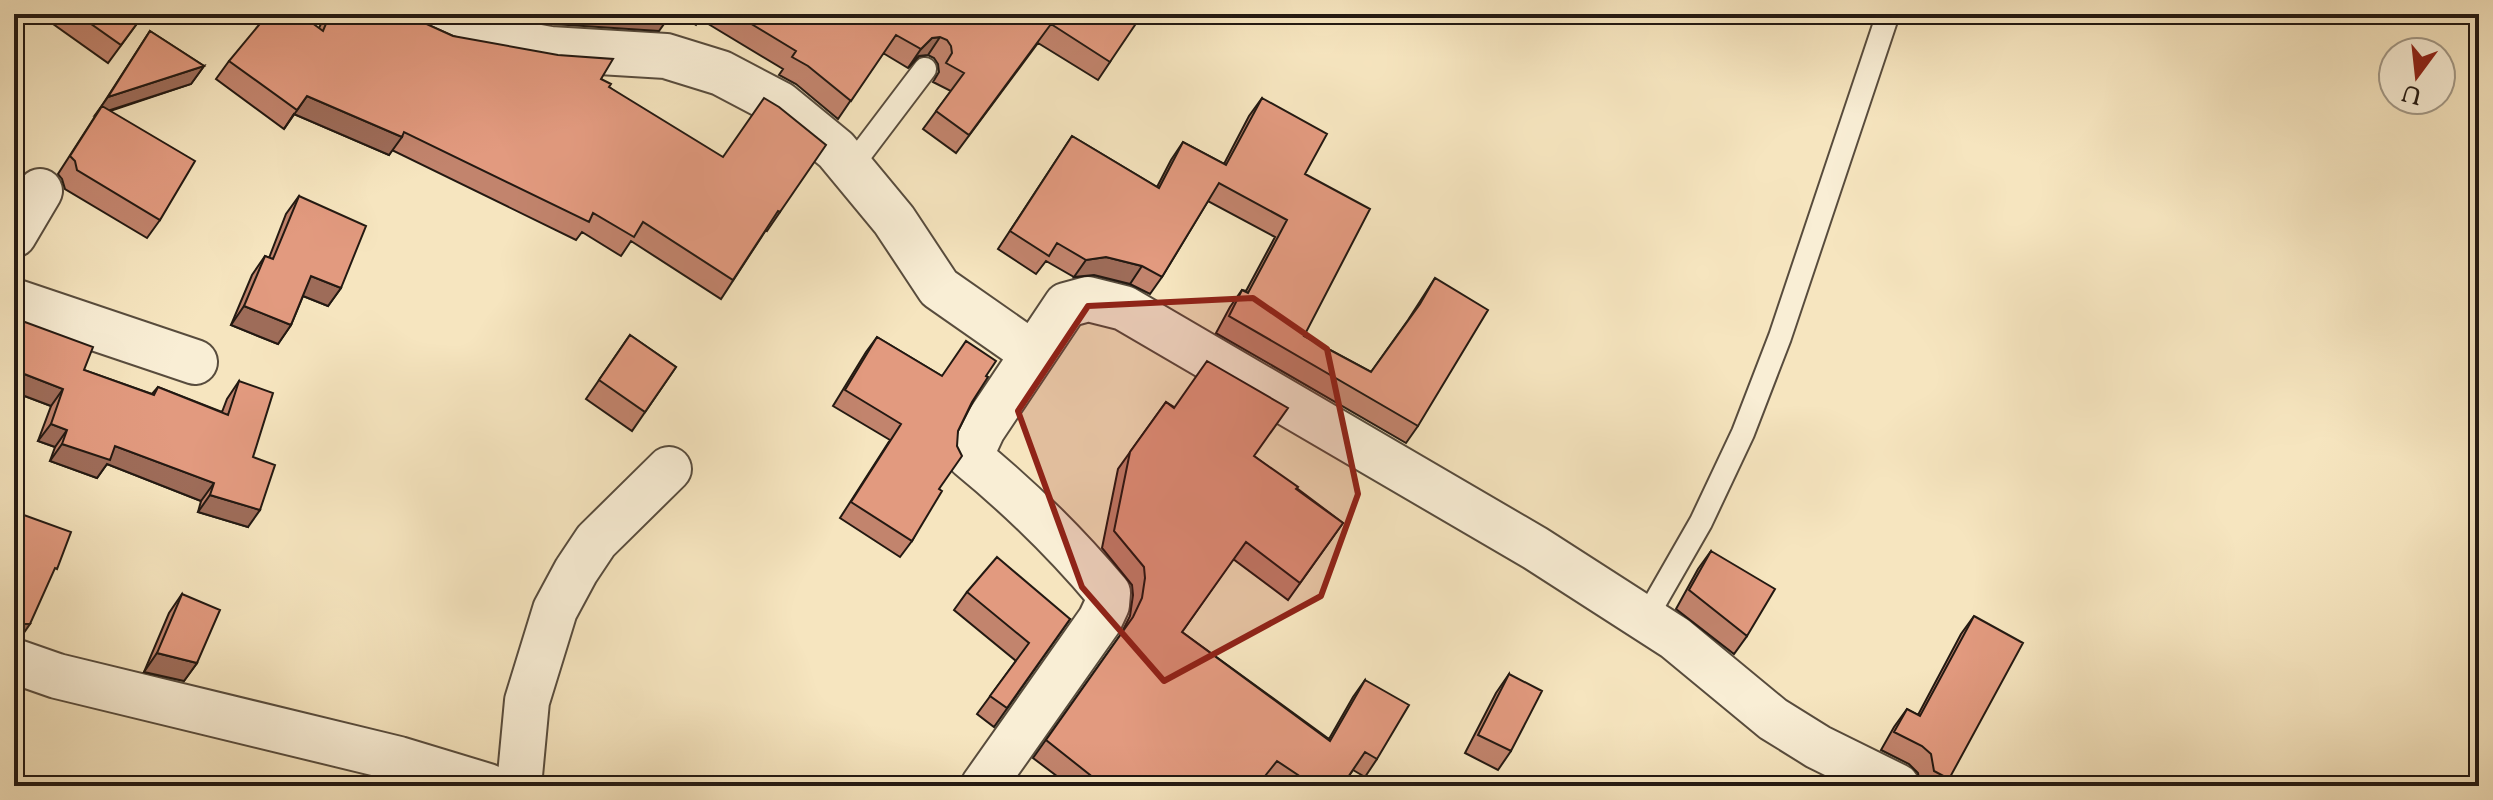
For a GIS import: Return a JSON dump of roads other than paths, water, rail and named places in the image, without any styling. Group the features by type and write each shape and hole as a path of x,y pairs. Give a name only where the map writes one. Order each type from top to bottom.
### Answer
{"street":[{"path":"411,14 445,30 550,49 666,56 721,73 780,104 836,150 894,220 939,288 1032,353"},
{"path":"14,235 40,191"},
{"path":"983,786 1100,620 1107,605 1108,593 1057,536 970,457 983,429 1066,305 1088,299 1124,308 1535,548 1675,638 1773,719 1880,783"},
{"path":"14,301 195,362"},
{"path":"519,786 527,701 555,610 596,541 669,469"},
{"path":"14,661 57,676 399,759 488,786"}],"lane":[{"path":"1646,618 1701,522 1743,433 1780,337 1888,14"},
{"path":"850,168 925,69"}]}
